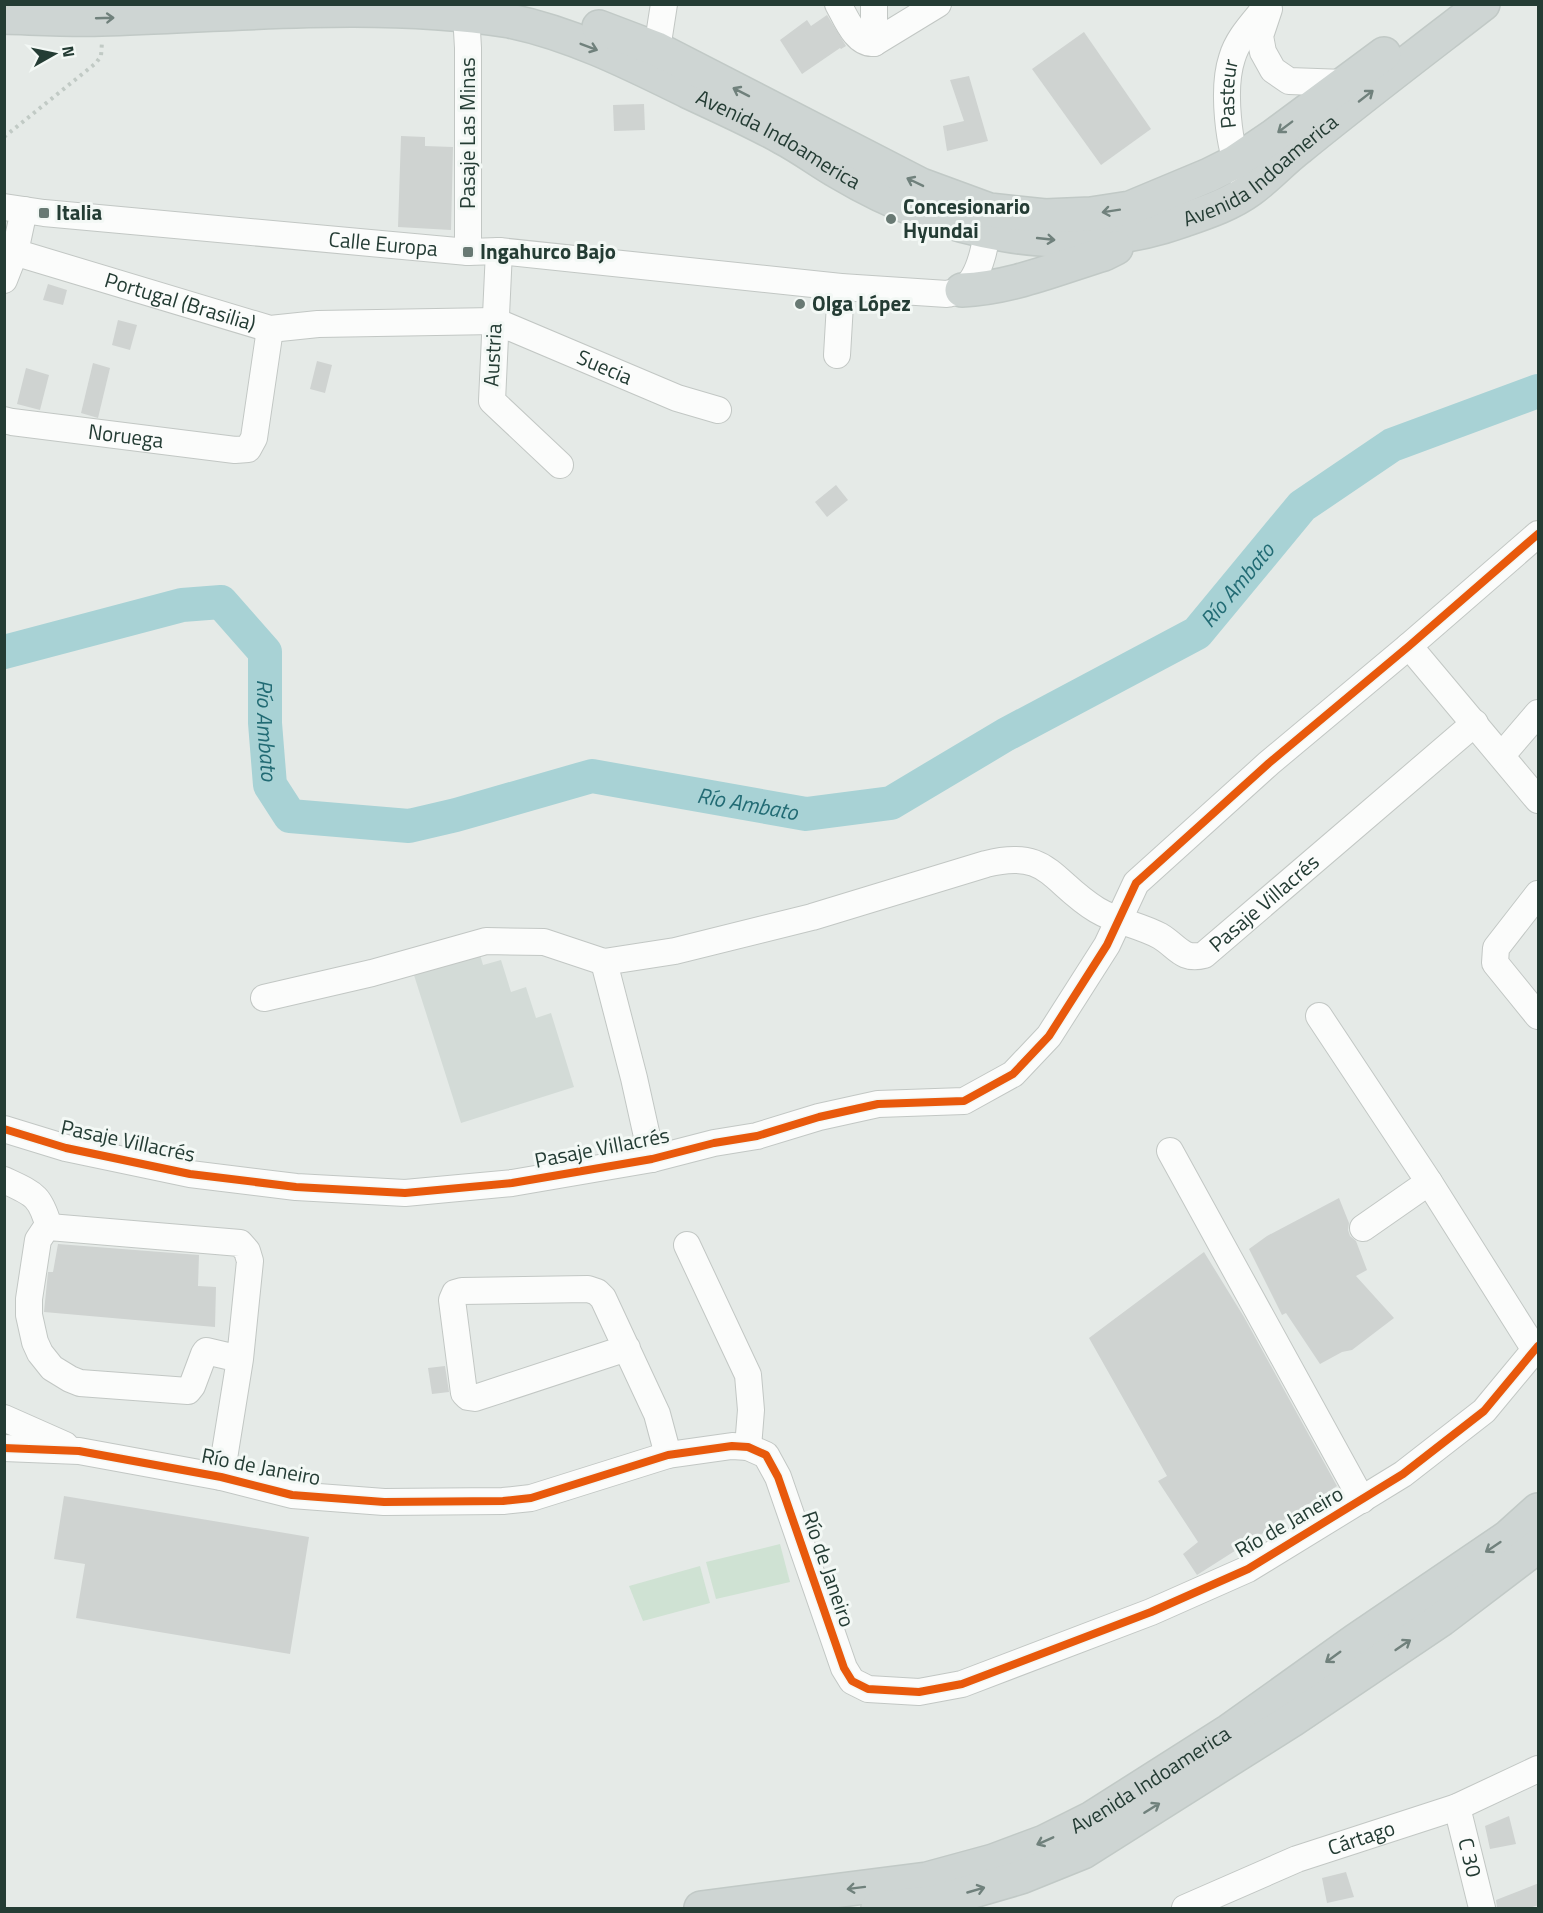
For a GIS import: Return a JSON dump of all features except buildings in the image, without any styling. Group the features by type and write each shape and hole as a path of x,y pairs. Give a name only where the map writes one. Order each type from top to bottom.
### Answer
{"main road":[{"name":"Avenida Indoamerica","path":"526,4 582,21 657,49 988,222 1062,241 1111,239 1167,226 1215,209 1249,191 1296,150 1483,4"},
{"name":"Avenida Indoamerica","path":"4,17 103,19 289,8 405,8 511,21 545,30 630,63 786,139 839,173 907,207 946,221 988,222 1091,214 1131,208 1235,162 1450,4"},
{"path":"963,290 986,289 1104,254 1125,243 1138,232"},
{"name":"Avenida Indoamerica","path":"700,1908 927,1879 993,1861 1044,1842 1092,1818 1229,1731 1355,1641 1508,1537 1539,1510"},
{"name":"Avenida Indoamerica","path":"878,1908 932,1903 1021,1877 1083,1852 1292,1720 1442,1619 1539,1546"}],"street":[{"path":"657,49 664,4"},
{"path":"838,4 860,39 867,44 874,43 938,4"},
{"path":"874,4 874,43"},
{"path":"1269,4 1260,36 1263,52 1273,70 1289,81 1345,83"},
{"name":"Pasteur","path":"1249,191 1235,162 1226,99 1232,58 1244,35 1269,4"},
{"name":"Pasaje Las Minas","path":"466,14 468,252"},
{"path":"4,280 10,251 14,208"},
{"name":"Calle Europa","path":"14,208 468,252 499,251 841,287 947,294 963,290"},
{"path":"963,290 974,276 983,252 988,222"},
{"name":"Portugal (Brasilia)","path":"10,251 270,329 318,324 495,321"},
{"name":"Austria","path":"499,251 492,401 560,465"},
{"path":"837,354 841,287"},
{"name":"Suecia","path":"495,321 677,398 718,410"},
{"name":"Noruega","path":"4,420 224,448 248,449 254,438 270,329"},
{"path":"264,998 372,973 486,941 544,942 604,962 675,951 812,917 1005,860 1020,859 1040,865 1096,909 1119,921 1136,883 1269,763 1539,534"},
{"path":"1409,646 1539,800"},
{"path":"1502,755 1539,713"},
{"name":"Pasaje Villacrés","path":"4,1129 66,1148 190,1174 296,1187 405,1193 512,1183 652,1159 714,1143 757,1136 819,1117 878,1104 964,1101 1013,1074 1049,1035 1090,974 1119,921 1161,937 1183,954 1194,958 1204,955 1475,723"},
{"path":"1539,894 1496,948 1495,963 1539,1016"},
{"path":"604,962 652,1159"},
{"path":"1319,1016 1537,1348"},
{"path":"1170,1151 1362,1500"},
{"path":"4,1180 39,1199 49,1227"},
{"path":"1363,1228 1430,1182"},
{"path":"49,1227 240,1243 247,1251 250,1261 240,1359 221,1477"},
{"path":"49,1227 38,1239 28,1299 28,1315 31,1331 40,1353 60,1374 80,1383 188,1391 207,1351 240,1359"},
{"path":"687,1245 748,1375 751,1410 748,1447"},
{"path":"627,1348 475,1398 468,1398 464,1393 452,1300 455,1293 462,1291 588,1289 597,1292 603,1298 627,1348 657,1414 668,1455"},
{"name":"Río de Janeiro","path":"4,1449 79,1451 221,1477 292,1495 384,1502 503,1501 531,1498 668,1455 732,1446 748,1447 766,1455 778,1477 844,1668 852,1681 868,1689 919,1692 973,1680 1151,1612 1248,1569 1403,1474 1484,1411 1537,1348"},
{"path":"4,1419 79,1451"},
{"name":"Cártago","path":"1185,1908 1297,1859 1456,1807 1539,1769"},
{"name":"C 30","path":"1456,1807 1482,1908"}],"path":[{"path":"4,137 99,60 103,19"}],"shaded area":[{"path":"479,951 483,965 501,960 511,992 526,987 536,1018 551,1013 574,1087 461,1123 413,972"}],"green space":[{"path":"780,1544 790,1582 716,1599 706,1562"},
{"path":"700,1566 710,1603 643,1621 629,1586"}],"waterway":[{"name":"Río Ambato","path":"4,652 182,605 221,602 265,652 265,723 270,785 290,816 409,826 592,776 806,814 891,803 1005,735 1197,633 1302,506 1392,445 1538,391"}],"cycle path":[{"path":"4,1129 66,1148 190,1174 296,1187 405,1193 512,1183 652,1159 714,1143 757,1136 819,1117 878,1104 964,1101 1013,1074 1049,1036 1107,945 1136,883 1269,763 1538,534"},
{"path":"4,1448 79,1451 221,1477 292,1495 384,1502 503,1501 531,1498 668,1455 732,1446 748,1447 766,1455 778,1477 844,1668 852,1681 868,1689 919,1692 962,1684 1151,1612 1248,1569 1403,1474 1484,1411 1538,1346"}],"place":[{"name":"Italia","path":"44,213"},
{"name":"Concesionario Hyundai","path":"891,219"},
{"name":"Ingahurco Bajo","path":"468,252"},
{"name":"Olga López","path":"800,304"}]}
